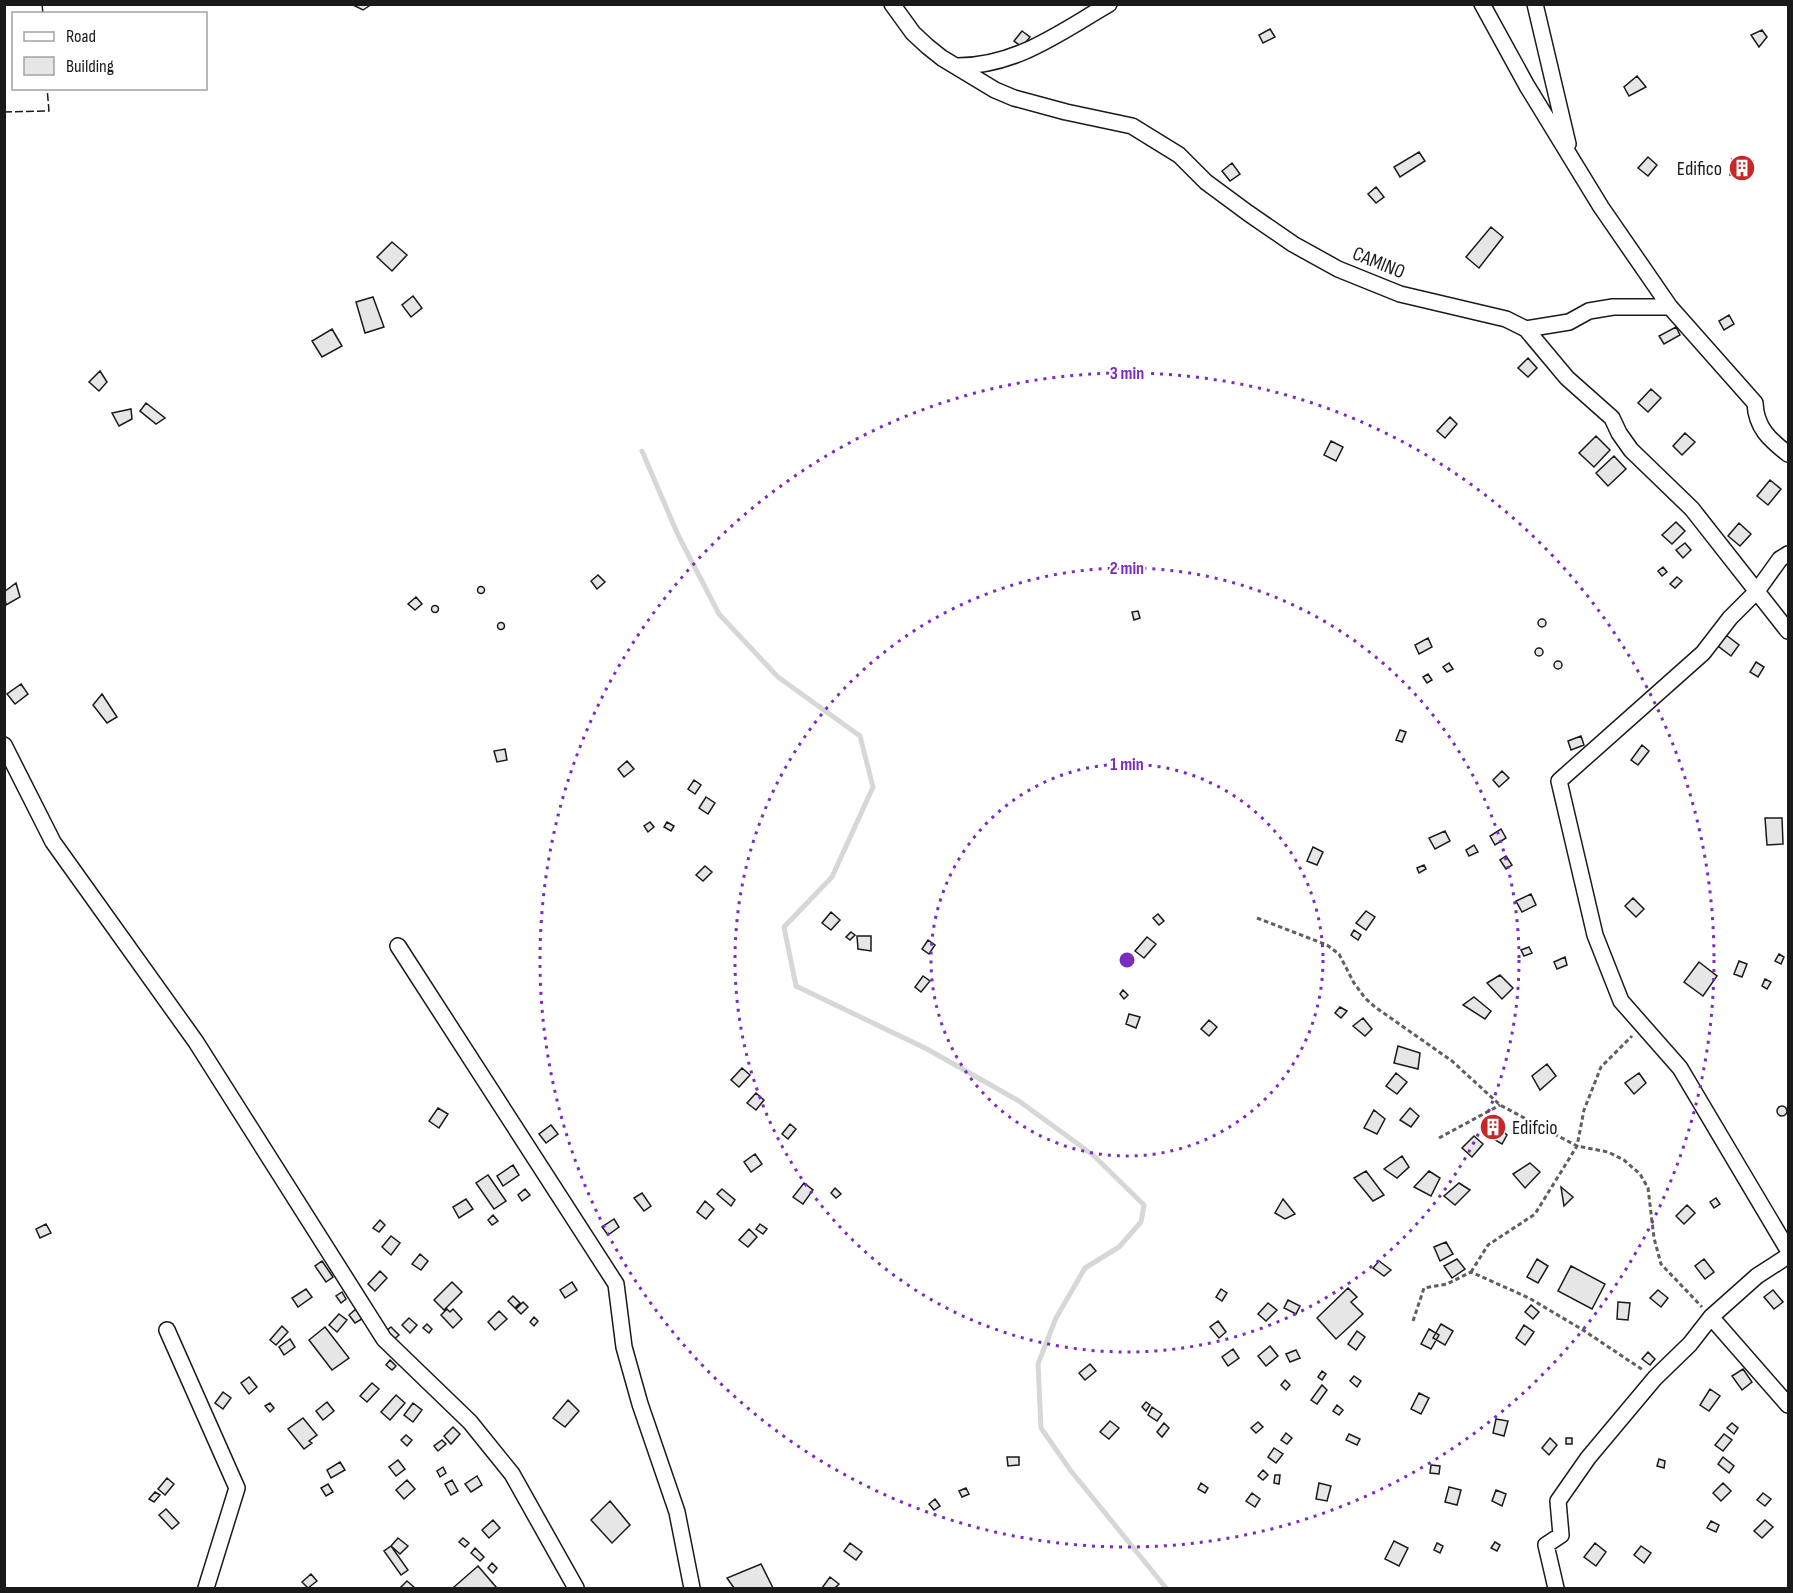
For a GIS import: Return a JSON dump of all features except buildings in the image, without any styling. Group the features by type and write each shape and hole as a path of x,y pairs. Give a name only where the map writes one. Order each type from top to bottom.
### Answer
{"street":[{"name":"CAMINO","path":"892,4 913,33 927,46 995,90 1014,98 1066,112 1132,126 1179,155 1206,182 1248,213 1293,244 1338,269 1400,294 1506,319 1526,329 1567,378 1612,418 1631,450 1692,509 1788,631"},
{"path":"955,66 988,65 1018,55 1109,4"},
{"path":"1482,4 1527,86 1601,207 1670,307 1755,403 1755,417 1761,427 1774,444 1788,454"},
{"path":"1535,4 1572,158"},
{"path":"1526,329 1569,322 1589,311 1601,309 1641,306 1670,307"},
{"path":"1788,554 1780,559 1757,591 1730,618 1703,653 1559,781 1594,935 1621,1001 1680,1068 1788,1250"},
{"path":"4,745 53,842 196,1042 384,1339 470,1422 512,1474 576,1588"},
{"path":"398,946 616,1284 624,1347 640,1404 677,1512 692,1588"},
{"path":"1556,1588 1546,1545 1562,1535 1558,1501 1588,1458 1655,1378 1690,1344 1711,1317 1757,1276 1788,1256"},
{"path":"1711,1317 1788,1405"},
{"path":"167,1330 237,1488 206,1588"}],"path":[{"path":"1257,918 1327,945 1339,954 1365,998 1452,1061 1500,1105 1577,1146 1608,1152 1624,1160 1640,1174 1648,1188 1654,1238 1661,1264 1711,1317"},
{"path":"1413,1321 1424,1288 1447,1284 1471,1272 1488,1245 1535,1214 1577,1146 1584,1110 1601,1067 1642,1026"},
{"path":"1439,1138 1500,1105"},
{"path":"1471,1272 1529,1298 1583,1330 1655,1378"}],"waterway":[{"path":"642,451 678,535 719,614 778,677 860,736 873,787 832,877 784,927 796,986 927,1049 1019,1101 1093,1155 1144,1205 1141,1222 1119,1247 1085,1268 1056,1318 1038,1364 1041,1428 1071,1471 1166,1588"}],"fence":[{"path":"42,4 43,12"},
{"path":"4,112 49,111 47,90"}],"place":[{"name":"Edifico","path":"1742,168"},
{"name":"Edifcio","path":"1493,1127"}]}
